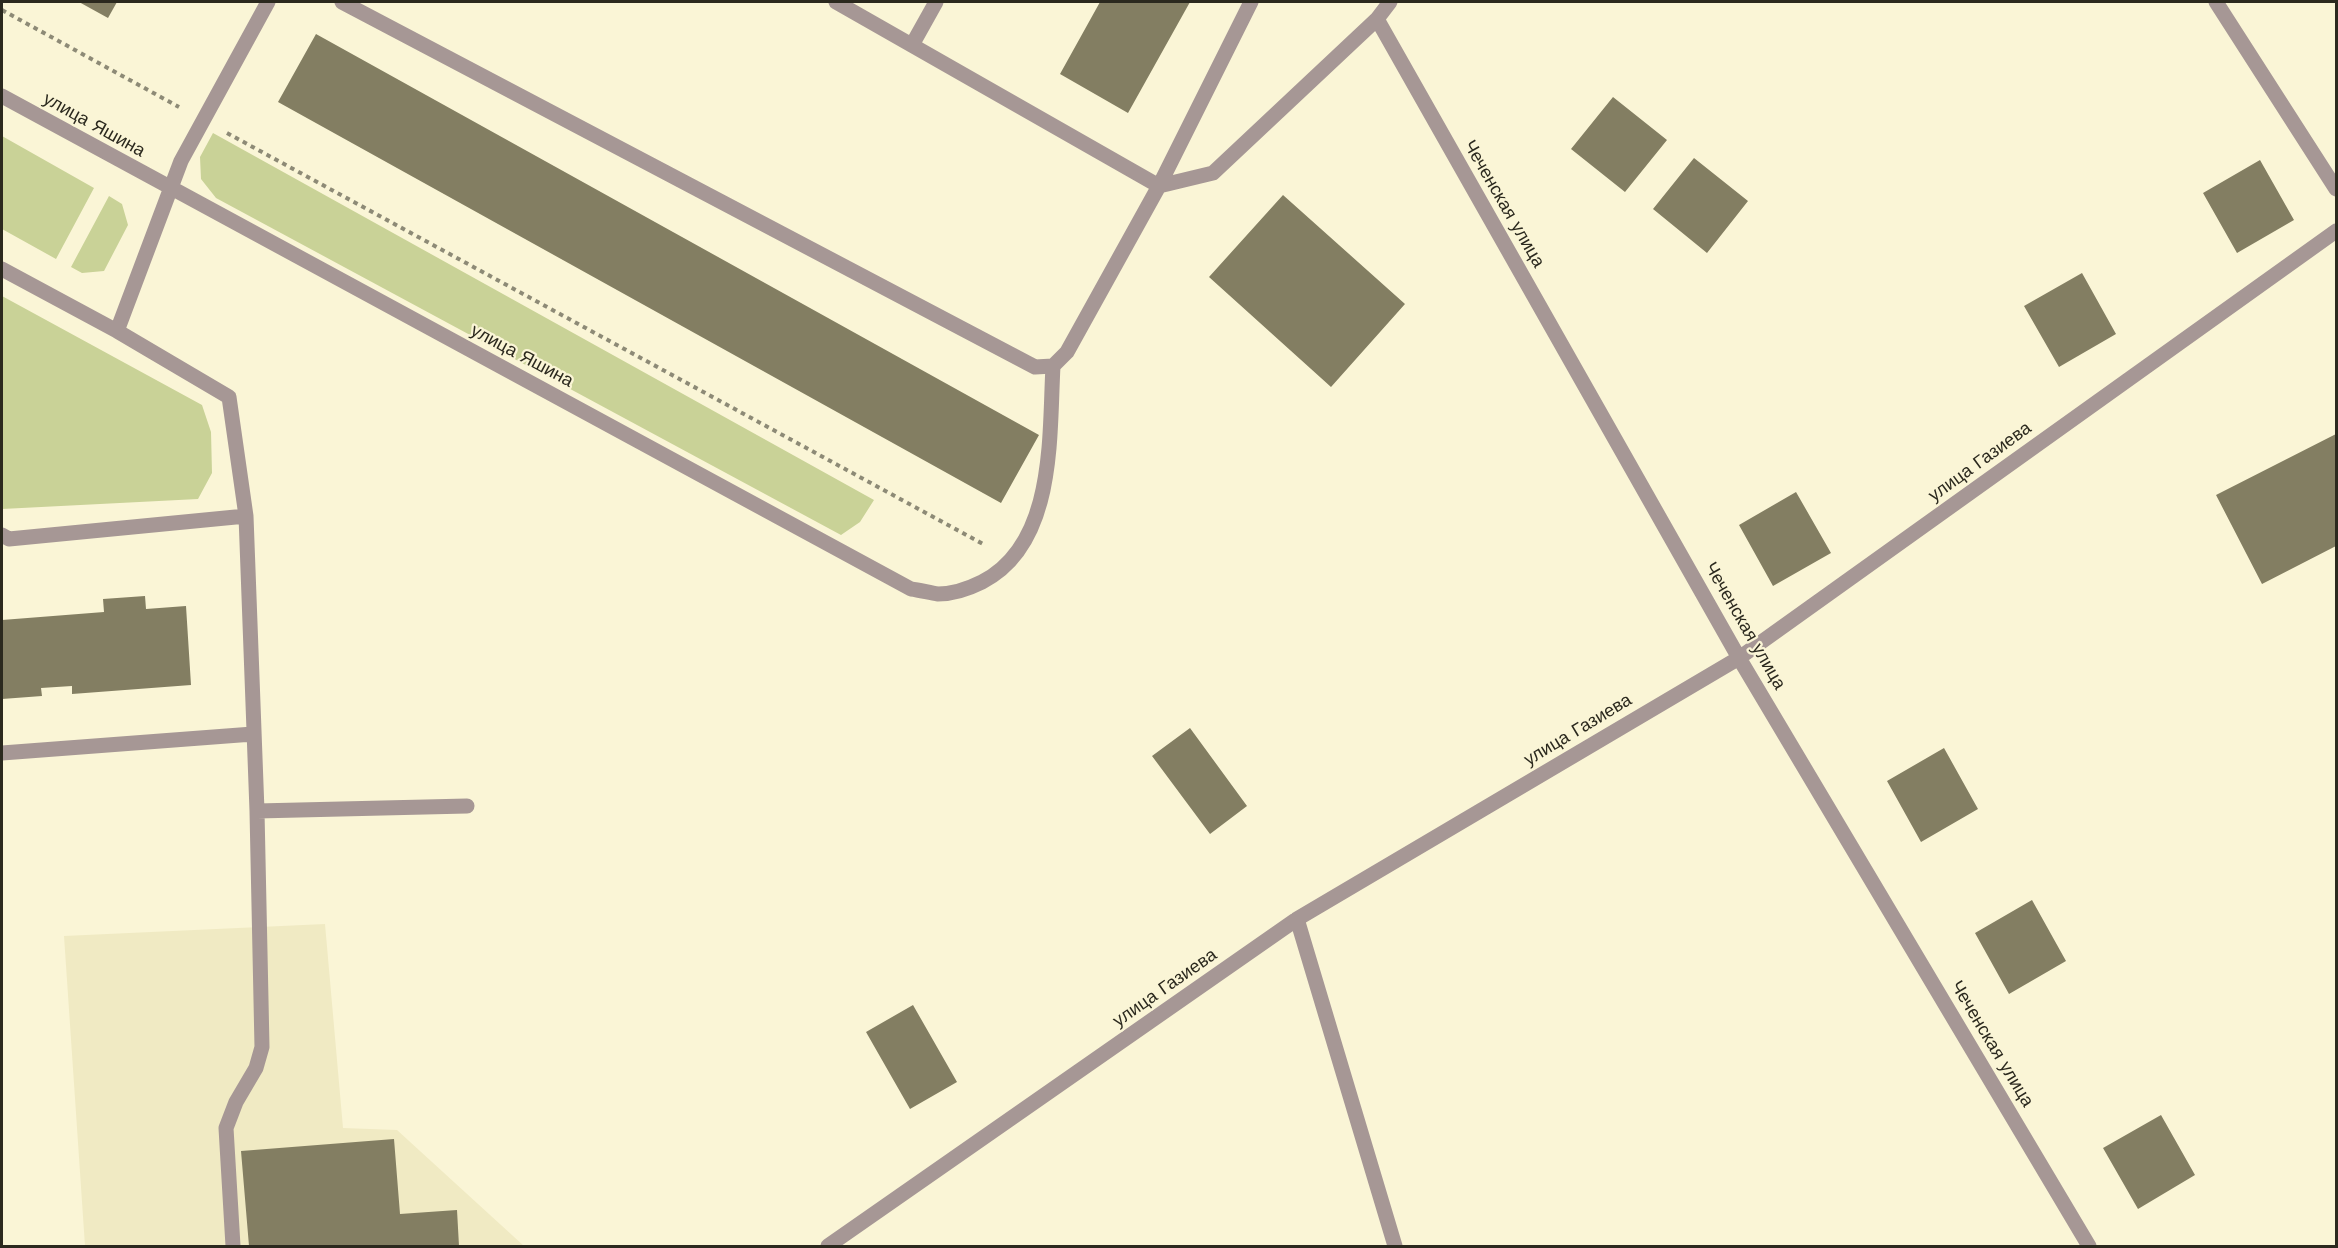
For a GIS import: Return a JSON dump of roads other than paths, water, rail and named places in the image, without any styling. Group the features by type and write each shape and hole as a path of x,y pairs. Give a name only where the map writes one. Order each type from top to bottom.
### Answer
{"street":[{"path":"117,331 181,160 268,2"},
{"path":"342,2 1035,367 1053,366 1067,352 1159,186 1251,2"},
{"path":"836,2 1159,186 1213,173 1377,19 1390,2"},
{"path":"912,45 936,2"},
{"path":"2216,2 2337,189"},
{"name":"Чеченская улица","path":"1377,19 1739,658 2089,1246"},
{"name":"улица Яшина","path":"2,96 911,589 939,594 965,590 996,575 1023,546 1039,507 1046,475 1053,366"},
{"name":"улица Газиева","path":"828,1246 1297,919 1739,658 2337,231"},
{"path":"2,269 117,331 229,397 246,516 257,812 262,1047 256,1068 236,1102 226,1128 233,1246"},
{"path":"2,536 9,539 246,516"},
{"path":"2,753 253,734"},
{"path":"257,812 467,807"},
{"path":"1297,919 1395,1246"}]}
